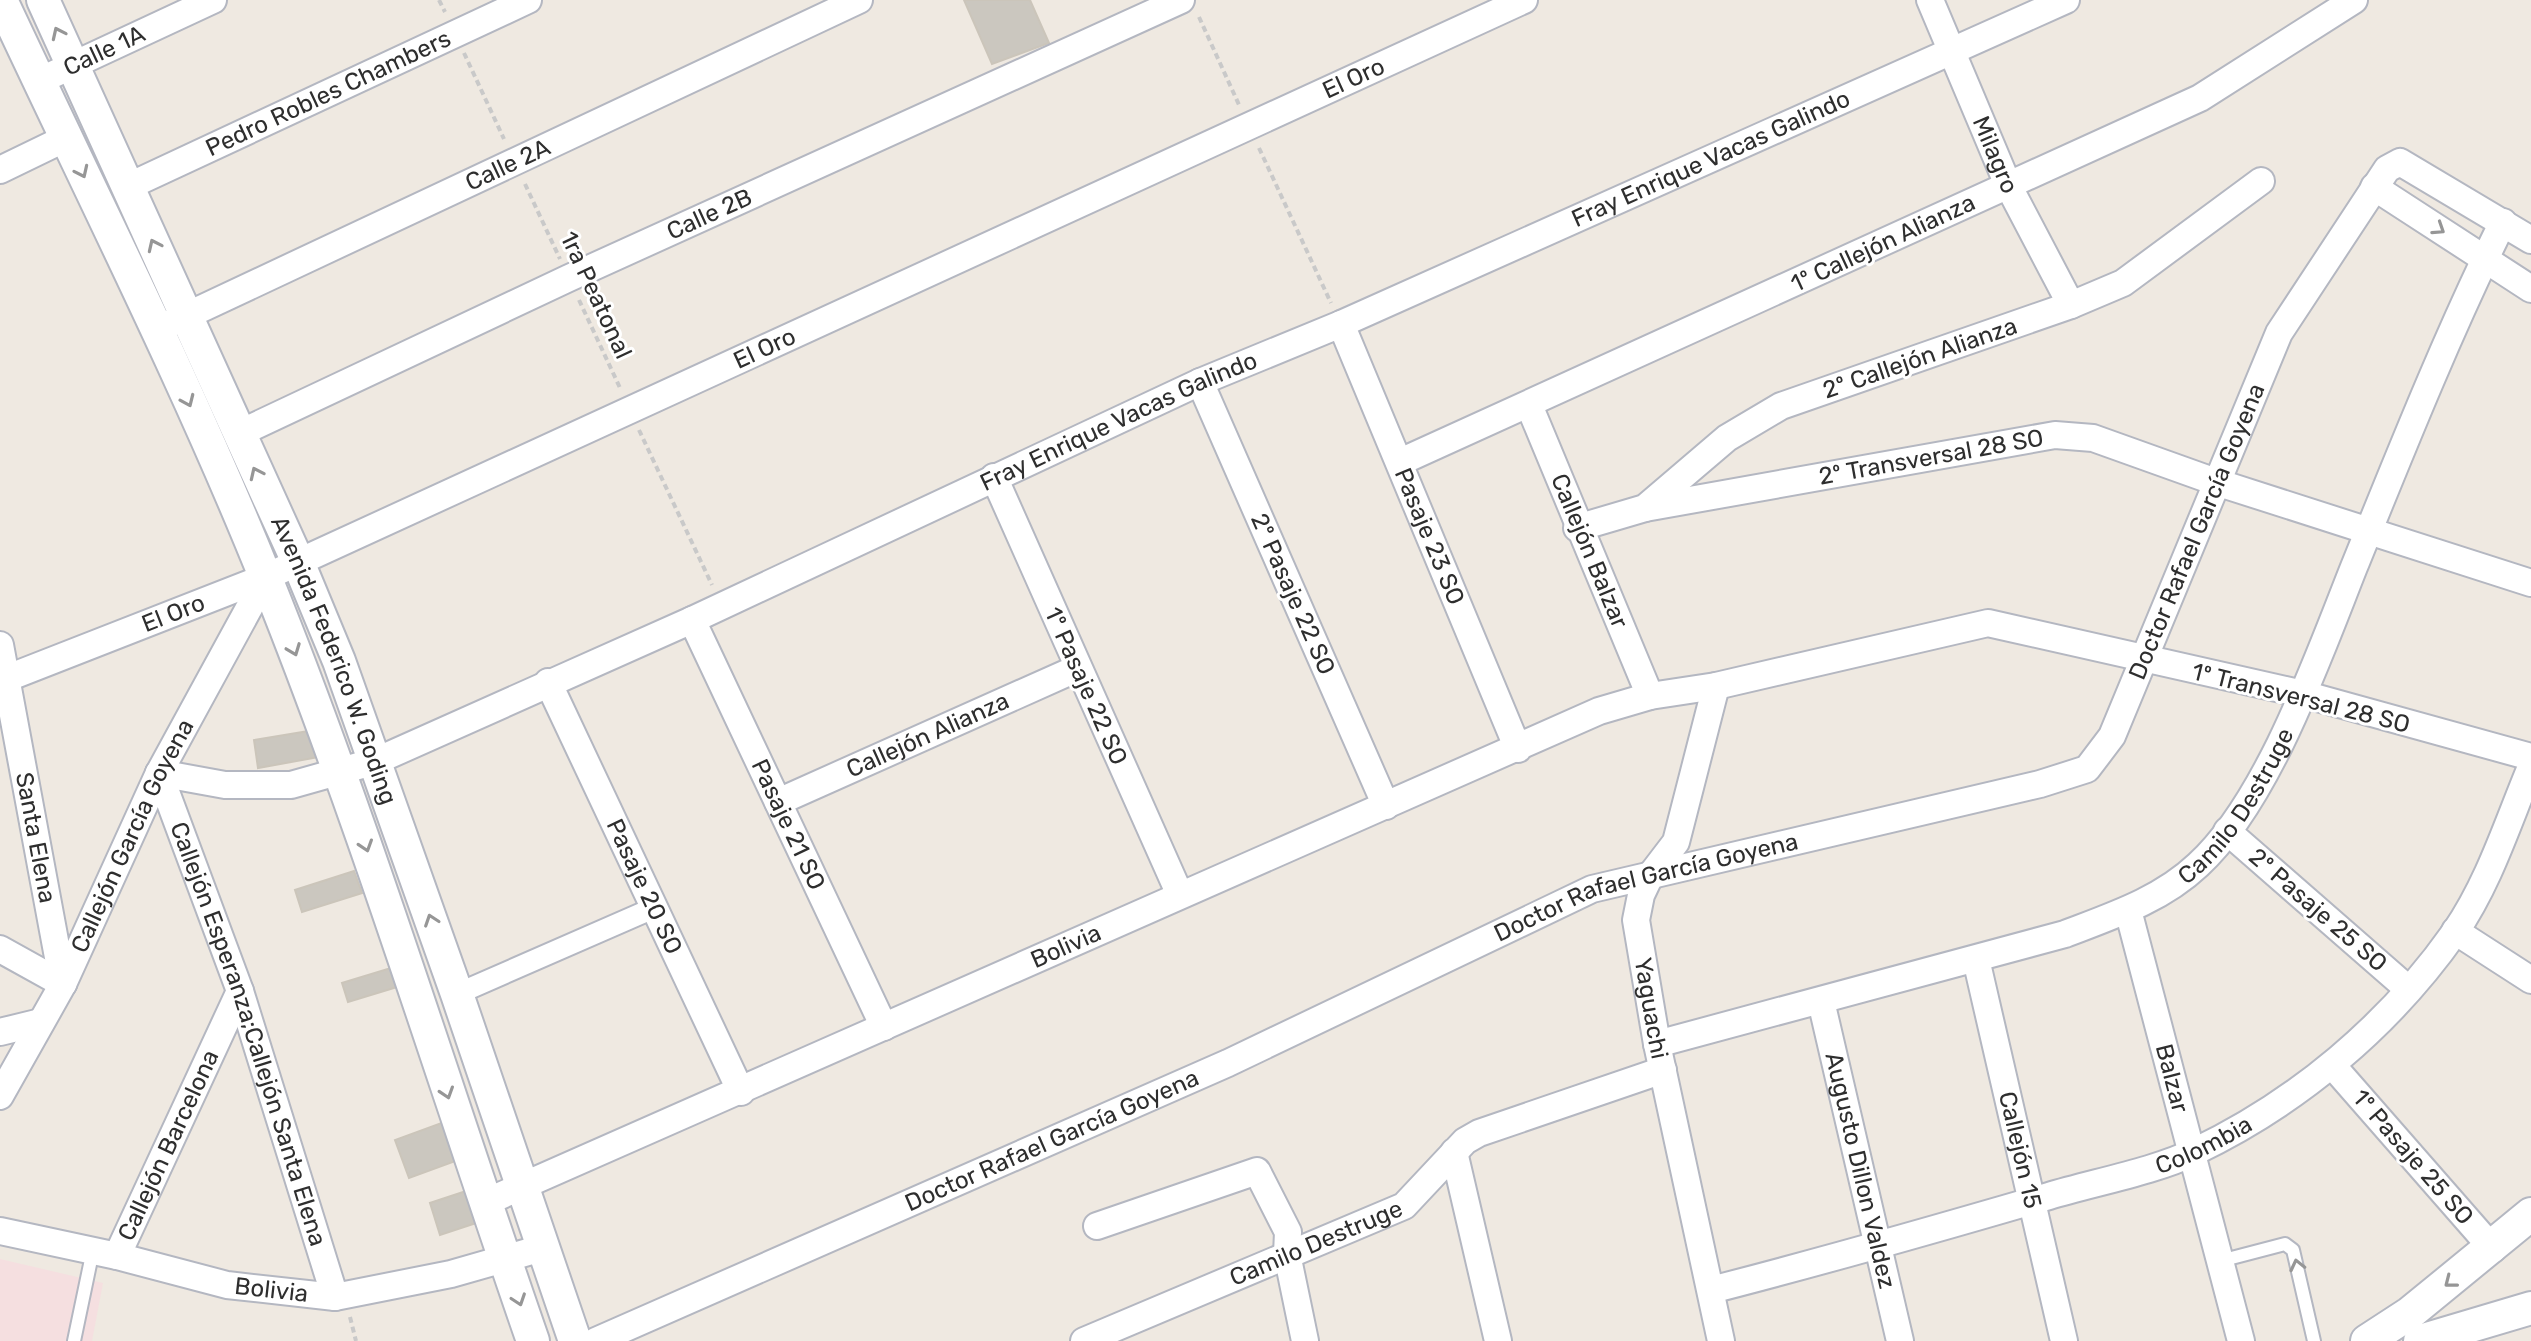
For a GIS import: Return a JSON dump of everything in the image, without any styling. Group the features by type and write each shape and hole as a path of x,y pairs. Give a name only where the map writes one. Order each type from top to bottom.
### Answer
{"street":[{"path":"1,0 156,330"},
{"name":"Avenida Federico W. Goding","path":"43,0 298,562 376,761 575,1341"},
{"name":"Calle 1A","path":"39,81 213,0"},
{"name":"Pedro Robles Chambers","path":"127,187 528,0"},
{"name":"Calle 2A","path":"156,330 859,0"},
{"name":"El Oro","path":"4,680 266,577 1524,0"},
{"name":"Milagro","path":"1930,0 2008,185 2071,305"},
{"name":"Fray Enrique Vacas Galindo","path":"159,773 225,785 291,785 376,761 692,620 1200,382 1341,324 2066,0"},
{"name":"1º Callejón Alianza","path":"1400,462 2200,98 2354,0"},
{"name":"Calle 2B","path":"238,434 569,278 1189,7"},
{"path":"0,170 66,138"},
{"name":"Doctor Rafael García Goyena","path":"596,1341 1228,1063 1592,889 2040,784 2087,769 2112,736 2279,333 2387,169 2400,162 2503,222"},
{"name":"2º Callejón Alianza","path":"1577,528 1645,508 1727,438 1781,406 2071,305 2123,283 2261,181"},
{"path":"2374,187 2531,289"},
{"path":"2503,222 2531,240"},
{"name":"Camilo Destruge","path":"1657,1044 2065,934 2128,910 2173,886 2200,864 2255,789 2303,694 2368,533 2503,222"},
{"name":"Pasaje 23 SO","path":"1341,324 1518,749"},
{"name":"Avenida Federico W. Goding","path":"156,330 266,577 341,772 533,1341"},
{"name":"2º Pasaje 22 SO","path":"1200,382 1386,806"},
{"name":"Callejón Balzar","path":"1529,405 1577,528 1650,696"},
{"name":"2º Transversal 28 SO","path":"1645,508 2055,435 2093,438 2368,533 2531,583"},
{"name":"1º Pasaje 22 SO","path":"994,477 1180,895"},
{"name":"Callejón García Goyena","path":"0,1096 63,984 159,773 266,577"},
{"name":"Pasaje 21 SO","path":"692,620 884,1027"},
{"name":"1º Transversal 28 SO","path":"1650,696 1716,686 1977,623 2303,694 2531,757"},
{"name":"Santa Elena","path":"0,645 4,680 63,984"},
{"name":"Callejón Alianza","path":"778,802 1078,668"},
{"name":"Pasaje 20 SO","path":"548,682 741,1092"},
{"name":"Yaguachi","path":"1716,686 1676,842 1650,876 1641,895 1636,920 1657,1044 1721,1341"},
{"name":"Bolivia","path":"484,1203 522,1189 1599,711 1650,696"},
{"name":"Colombia","path":"1711,1290 1879,1248 2192,1153 2282,1100 2332,1065 2408,989 2455,931 2482,882 2531,767"},
{"name":"Callejón Esperanza;Callejón Santa Elena","path":"159,773 240,991 335,1297"},
{"name":"2º Pasaje 25 SO","path":"2227,831 2408,989"},
{"path":"1592,889 1622,904 1636,920"},
{"path":"457,994 656,907"},
{"name":"Balzar","path":"2128,910 2241,1341"},
{"path":"2455,931 2531,980"},
{"path":"0,949 63,984"},
{"name":"Callejón 15","path":"1976,959 2064,1341"},
{"name":"Callejón Barcelona","path":"105,1253 240,991"},
{"name":"Augusto Dillon Valdez","path":"1821,1001 1900,1341"},
{"path":"0,1032 41,1022"},
{"name":"1º Pasaje 25 SO","path":"2332,1065 2493,1249"},
{"name":"Camilo Destruge","path":"1089,1340 1404,1206 1454,1152 1479,1133 1663,1070"},
{"path":"1454,1152 1498,1341"},
{"path":"1097,1226 1252,1171 1260,1174 1288,1232 1287,1254 1305,1341"},
{"path":"2367,1341 2410,1313 2493,1249 2531,1214"},
{"name":"Bolivia","path":"0,1231 105,1253 227,1285 335,1297 505,1260 542,1248"},
{"path":"2420,1341 2482,1332 2531,1308"}],"lane":[{"path":"2220,1261 2285,1244 2293,1250 2314,1341"},
{"path":"74,1341 105,1253"}],"path":[{"name":"1ra Peatonal","path":"439,0 721,605"},
{"path":"1189,7 1341,324"}],"shaded area":[{"path":"0,1259 103,1283 92,1341 0,1341"}],"building":[{"path":"964,0 1030,0 1049,43 992,64"},
{"path":"315,730 319,757 258,768 254,740"},
{"path":"354,871 362,893 302,912 295,890"},
{"path":"391,968 397,987 348,1002 342,983"},
{"path":"447,1121 461,1159 409,1178 395,1140"},
{"path":"469,1190 479,1222 440,1235 430,1203"}]}
